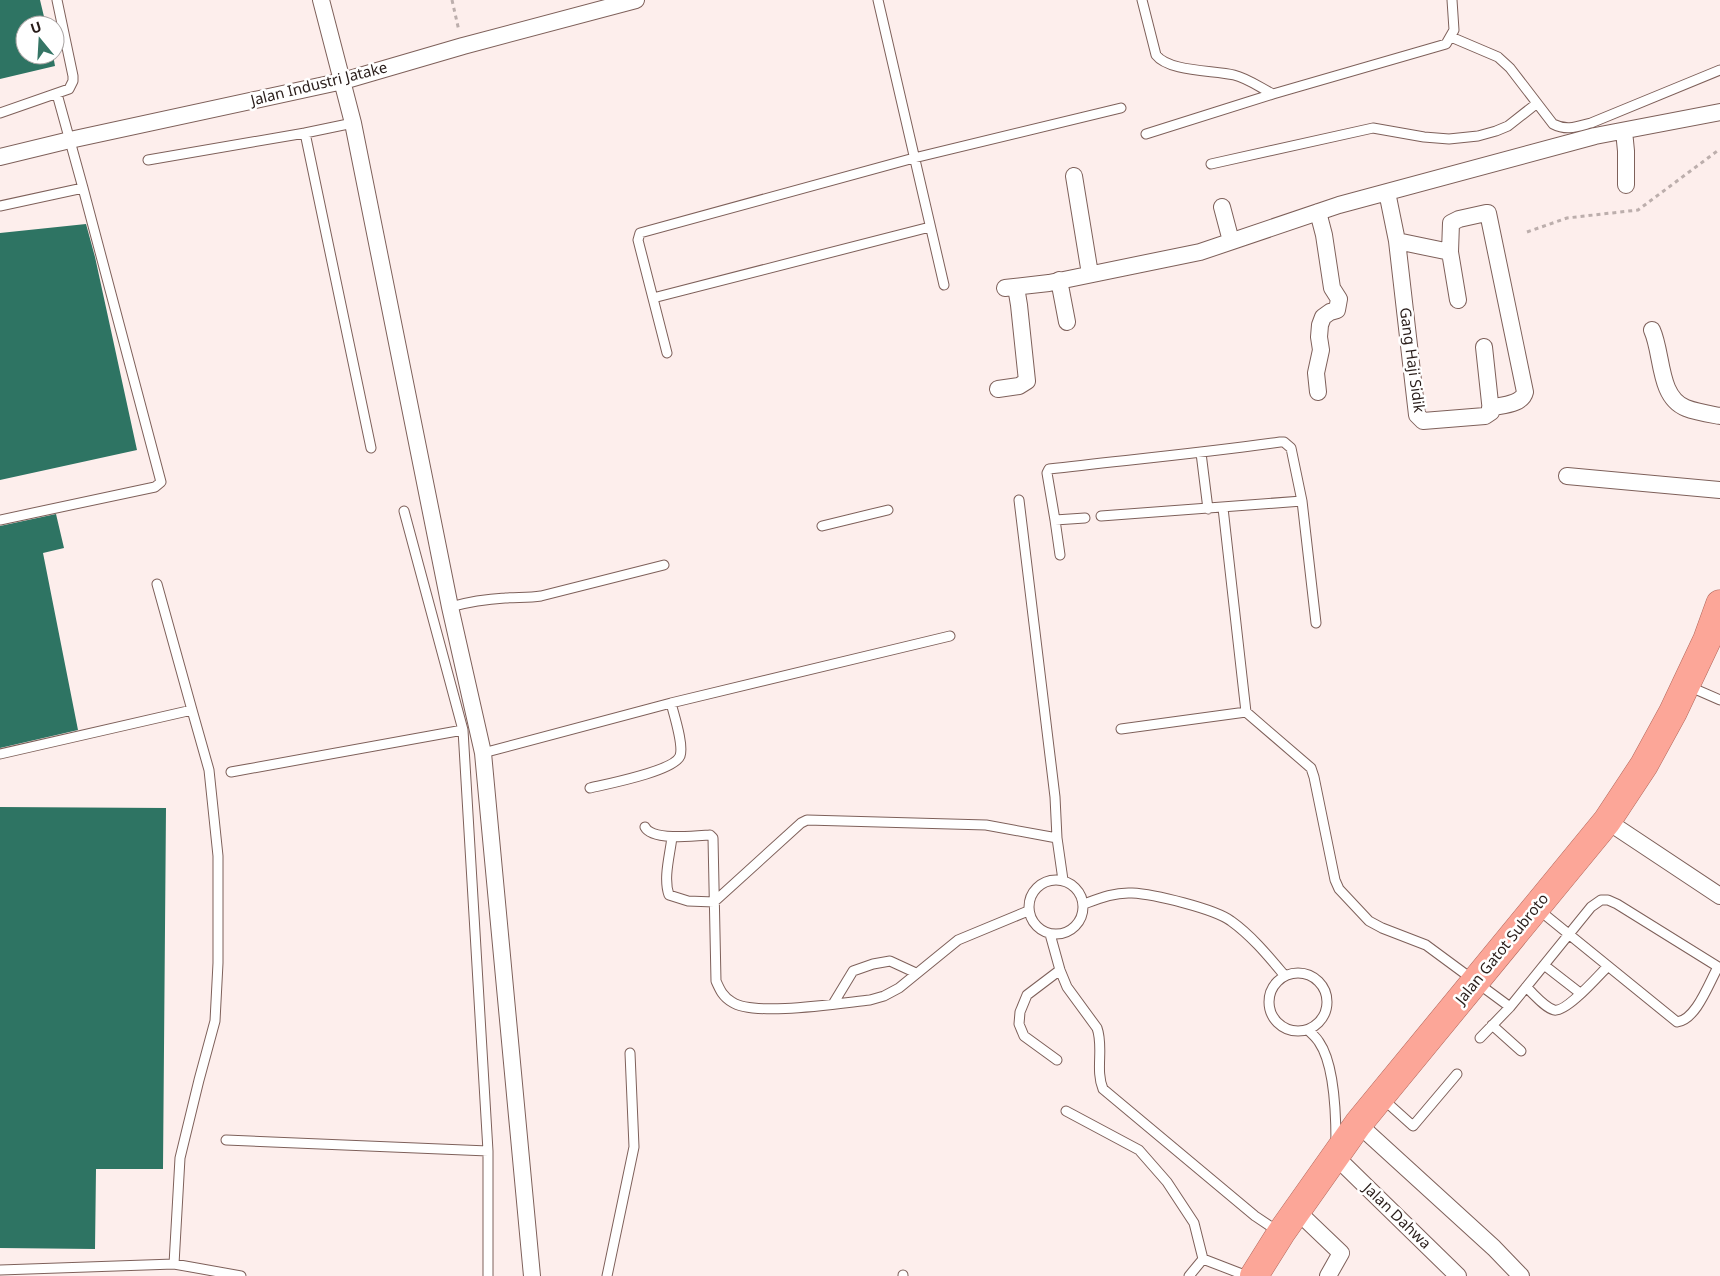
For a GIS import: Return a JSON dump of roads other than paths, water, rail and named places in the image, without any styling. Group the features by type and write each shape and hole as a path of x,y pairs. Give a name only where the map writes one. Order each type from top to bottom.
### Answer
{"highway":[{"name":"Jalan Gatot Subroto","path":"1254,1276 1281,1233 1358,1124 1607,822 1644,765 1687,685 1707,640 1720,604"}],"street":[{"path":"321,0 353,123 450,607 483,753 532,1276"},
{"name":"Jalan Industri Jatake","path":"0,157 343,80 636,0"},
{"path":"998,389 1019,386 1026,381 1019,305 1010,288 1200,252 1318,212 1595,136 1720,112"},
{"path":"1624,131 1626,184"},
{"path":"1074,176 1090,274"},
{"name":"Gang Haji Sidik","path":"1387,192 1397,241 1418,418 1423,421 1485,416 1491,412 1490,408"},
{"path":"1222,207 1231,241"},
{"path":"1318,212 1324,235 1332,288 1339,299 1337,310 1323,317 1320,325 1321,350 1316,373 1318,392"},
{"path":"1458,300 1450,252 1451,223 1459,219 1488,214 1525,392 1522,399 1518,402 1490,408 1484,347"},
{"path":"1397,241 1450,252"},
{"path":"1059,280 1067,322"},
{"path":"1652,330 1657,342 1666,386 1676,402 1686,408 1720,416"},
{"path":"1567,476 1720,490"},
{"path":"1607,822 1720,896"},
{"path":"1358,1124 1494,1248 1521,1276"},
{"name":"Jalan Dahwa","path":"1335,1156 1458,1276"},
{"path":"1297,1211 1341,1253 1328,1276"}],"lane":[{"path":"0,113 69,89 73,81 57,0"},
{"path":"878,0 944,285"},
{"path":"1142,0 1156,55 1159,59 1172,65 1236,76 1272,94"},
{"path":"1146,134 1272,94 1437,48 1446,44 1454,30 1452,0"},
{"path":"1451,38 1498,57 1510,68 1553,124 1562,129 1570,129 1590,123 1720,70"},
{"path":"0,520 155,487 161,482 83,188 56,94"},
{"path":"1211,164 1373,128 1424,137 1478,136 1508,126 1536,104"},
{"path":"667,353 638,240 640,232 914,158 1121,108"},
{"path":"148,160 353,123"},
{"path":"306,133 371,448"},
{"path":"0,206 83,188"},
{"path":"653,298 930,227"},
{"path":"1060,555 1047,473 1050,470 1284,442 1291,448 1302,501 1316,623"},
{"path":"1201,453 1208,510"},
{"path":"1019,500 1055,797 1057,838 1063,880"},
{"path":"1101,516 1208,510 1302,501"},
{"path":"1223,508 1246,712 1311,768 1335,880 1339,889 1369,922 1426,945 1510,1007"},
{"path":"822,526 888,510"},
{"path":"404,511 464,730 488,1151 488,1276"},
{"path":"1055,520 1086,518"},
{"path":"450,607 467,602 541,596 664,565"},
{"path":"157,584 209,770 218,856 218,963 215,1021 180,1158 174,1264"},
{"path":"483,753 671,703 950,636"},
{"path":"1687,685 1720,700"},
{"path":"590,788 641,776 677,762 681,746 671,703"},
{"path":"0,754 192,710"},
{"path":"1121,729 1246,712"},
{"path":"230,772 464,730"},
{"path":"672,836 667,873 669,895 688,901 714,902 801,823 807,820 986,825 1057,838"},
{"path":"645,827 650,833 672,836 711,836 713,841 716,981 722,994 741,1007 762,1010 870,1000 884,996 899,988 958,940 1028,911"},
{"path":"1063,880 1073,885 1080,893 1084,904 1083,914 1079,924 1071,931 1061,934 1050,934 1040,930 1032,922 1028,911 1032,893 1045,882 1063,880"},
{"path":"1084,904 1108,895 1132,893 1198,907 1230,920 1264,951 1285,976"},
{"path":"1480,1038 1510,1007 1544,965 1570,934 1592,907 1601,900 1608,900 1658,928 1719,968 1693,1014 1683,1021 1677,1022 1570,934 1536,908"},
{"path":"1050,934 1067,987 1100,1035 1100,1078 1103,1089 1255,1216 1281,1233"},
{"path":"833,1004 852,971 890,961 916,973"},
{"path":"1544,965 1580,993"},
{"path":"1526,987 1554,1010 1560,1010 1608,966"},
{"path":"1057,1060 1024,1036 1020,1024 1020,1012 1027,995 1060,970"},
{"path":"1300,972 1316,978 1326,990 1328,1006 1322,1021 1308,1030 1294,1031 1280,1026 1271,1014 1269,999 1274,986 1285,976 1300,972"},
{"path":"1492,1025 1521,1051"},
{"path":"1308,1030 1319,1042 1326,1057 1336,1114 1335,1156"},
{"path":"607,1276 634,1147 630,1053"},
{"path":"1381,1097 1414,1126 1457,1074"},
{"path":"1066,1111 1139,1150 1167,1182 1194,1223 1203,1260"},
{"path":"226,1140 488,1151"},
{"path":"1189,1276 1203,1260"},
{"path":"1203,1260 1247,1276"},
{"path":"0,1270 174,1264 241,1276"}]}
